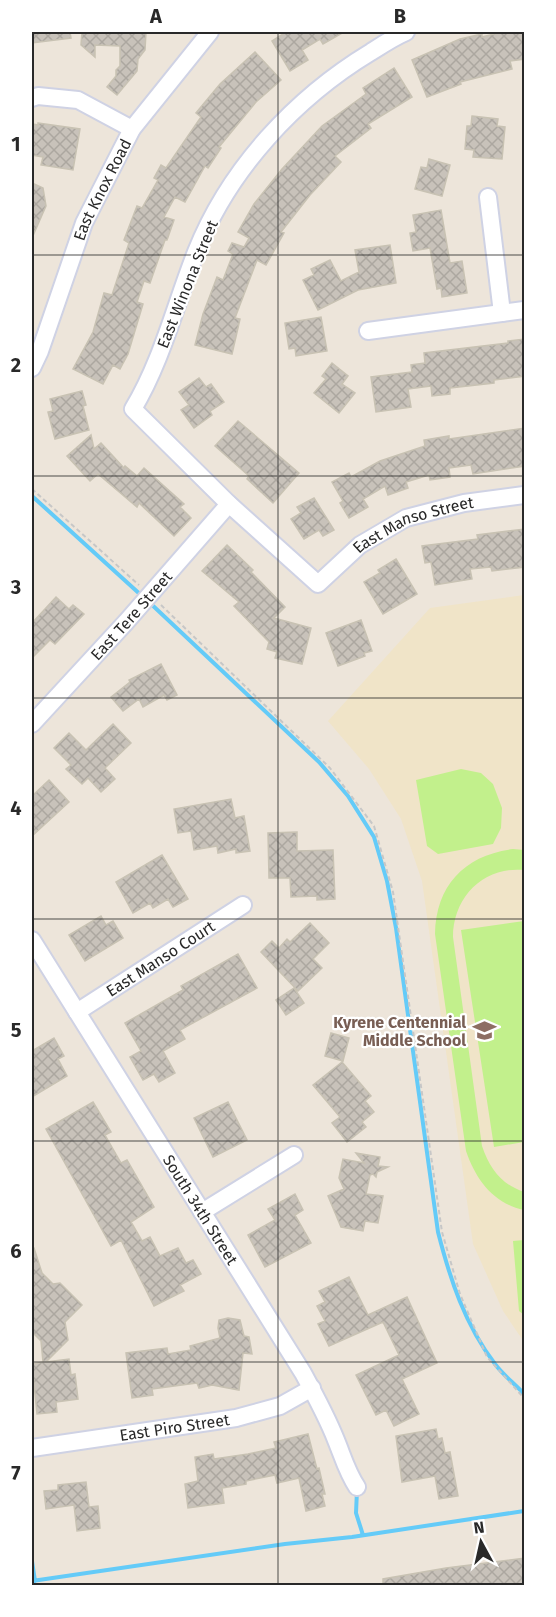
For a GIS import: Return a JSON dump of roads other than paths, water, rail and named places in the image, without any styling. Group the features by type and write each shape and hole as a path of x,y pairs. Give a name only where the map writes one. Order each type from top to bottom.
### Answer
{"street":[{"name":"East Knox Road","path":"32,368 84,223 132,129 210,32"},
{"name":"East Winona Street","path":"229,504 133,409 148,385 209,222 228,191 272,133 319,88 348,66 406,32"},
{"path":"32,98 38,96 78,100 132,129"},
{"path":"488,197 502,313"},
{"path":"368,331 525,310"},
{"name":"East Manso Street","path":"229,504 318,584 360,546 406,518 464,503 525,495"},
{"name":"East Tere Street","path":"32,724 150,595 229,504"},
{"name":"East Manso Court","path":"77,1012 243,905"},
{"name":"South 34th Street","path":"32,940 312,1389 337,1441 348,1474 357,1487"},
{"path":"202,1212 294,1155"},
{"name":"East Piro Street","path":"32,1448 237,1418 280,1406 312,1389"}],"waterway":[{"path":"32,496 142,596"},
{"path":"150,603 319,762 348,796 374,837 387,881 396,928 438,1232 453,1284 475,1334 498,1368 524,1394"},
{"path":"357,1490 356,1513 363,1535"},
{"path":"32,1581 524,1511"},
{"path":"32,1561 35,1581"}],"place":[{"name":"Kyrene Centennial Middle School","path":"484,1031"}]}
